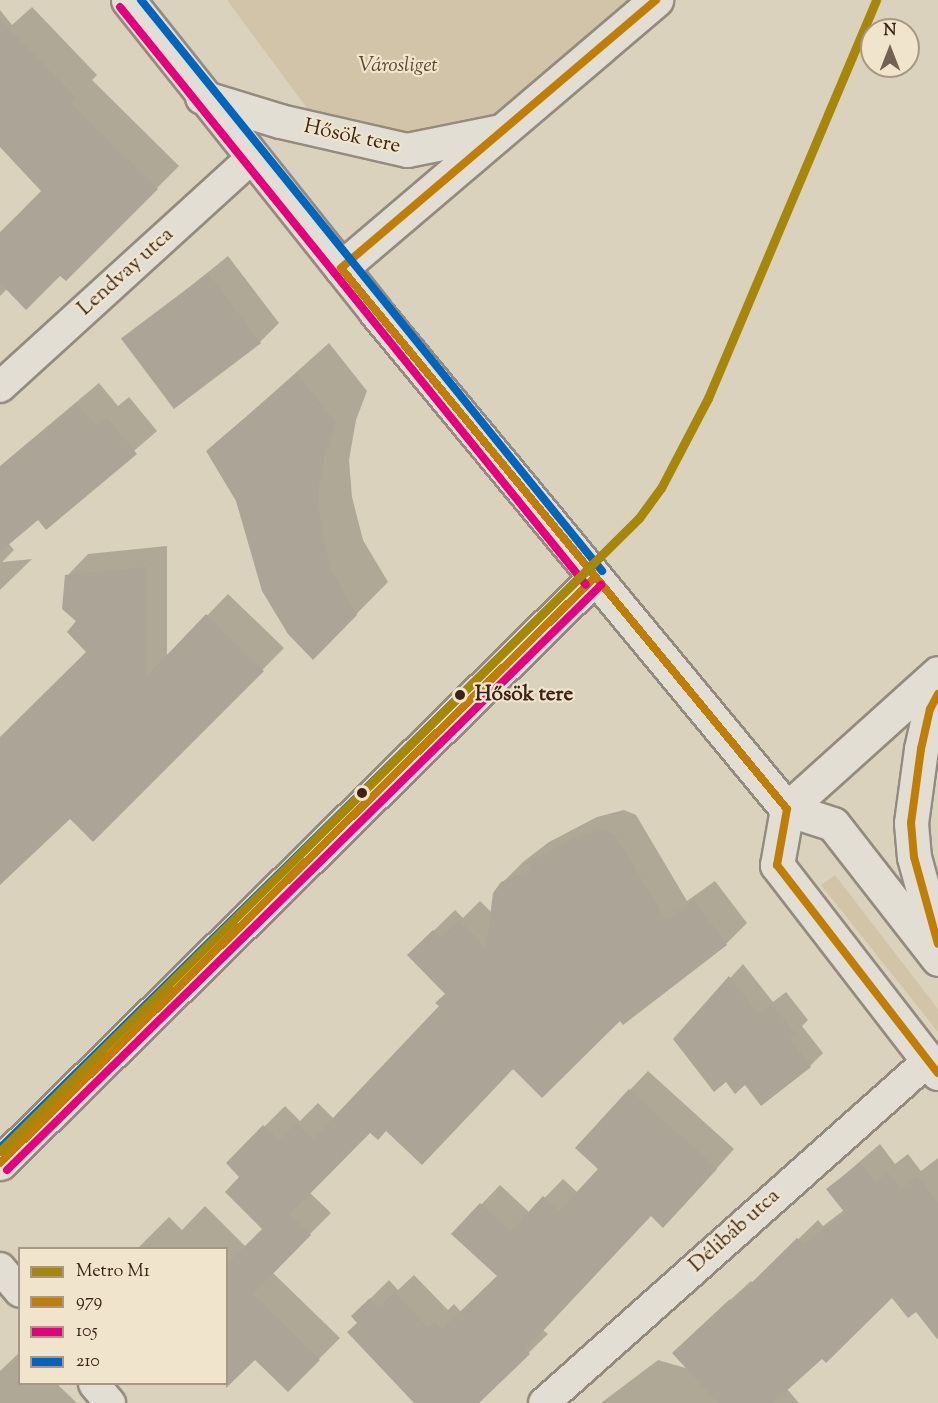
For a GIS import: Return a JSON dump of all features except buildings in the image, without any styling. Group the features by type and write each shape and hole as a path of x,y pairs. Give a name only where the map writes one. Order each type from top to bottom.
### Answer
{"main road":[{"path":"128,0 202,97 341,268 594,578 788,809 833,824 938,959"},
{"name":"Hősök tere","path":"341,268 656,0"},
{"name":"Hősök tere","path":"202,97 280,121 407,150 503,131"},
{"path":"0,1163 594,578"},
{"path":"933,1066 777,865 788,809 938,673"},
{"path":"938,694 930,709 921,749 911,823 915,857 938,944"}],"street":[{"name":"Lendvay utca","path":"0,387 252,158"},
{"name":"Délibáb utca","path":"543,1403 933,1066"},
{"path":"96,1385 110,1403"}],"green space":[{"name":"Városliget","path":"227,0 656,0 503,131 389,134 315,119"},
{"path":"835,875 938,1009 938,1032 821,885"}],"metro line":[{"name":"M1","path":"0,1151 639,518 661,488 708,398 876,0"}],"transit line":[{"name":"210","path":"141,0 602,571"},
{"name":"979","path":"341,268 656,0"},
{"name":"105","path":"120,7 586,585"},
{"name":"979","path":"341,268 787,809"},
{"name":"210","path":"0,1148 587,571"},
{"name":"979","path":"0,1163 594,578"},
{"name":"105","path":"7,1170 601,585"},
{"name":"979","path":"938,694 930,709 921,749 911,823 914,857 938,944"},
{"name":"979","path":"787,809 777,865 938,1073"}],"place":[{"name":"Hősök tere","path":"460,695"}]}
